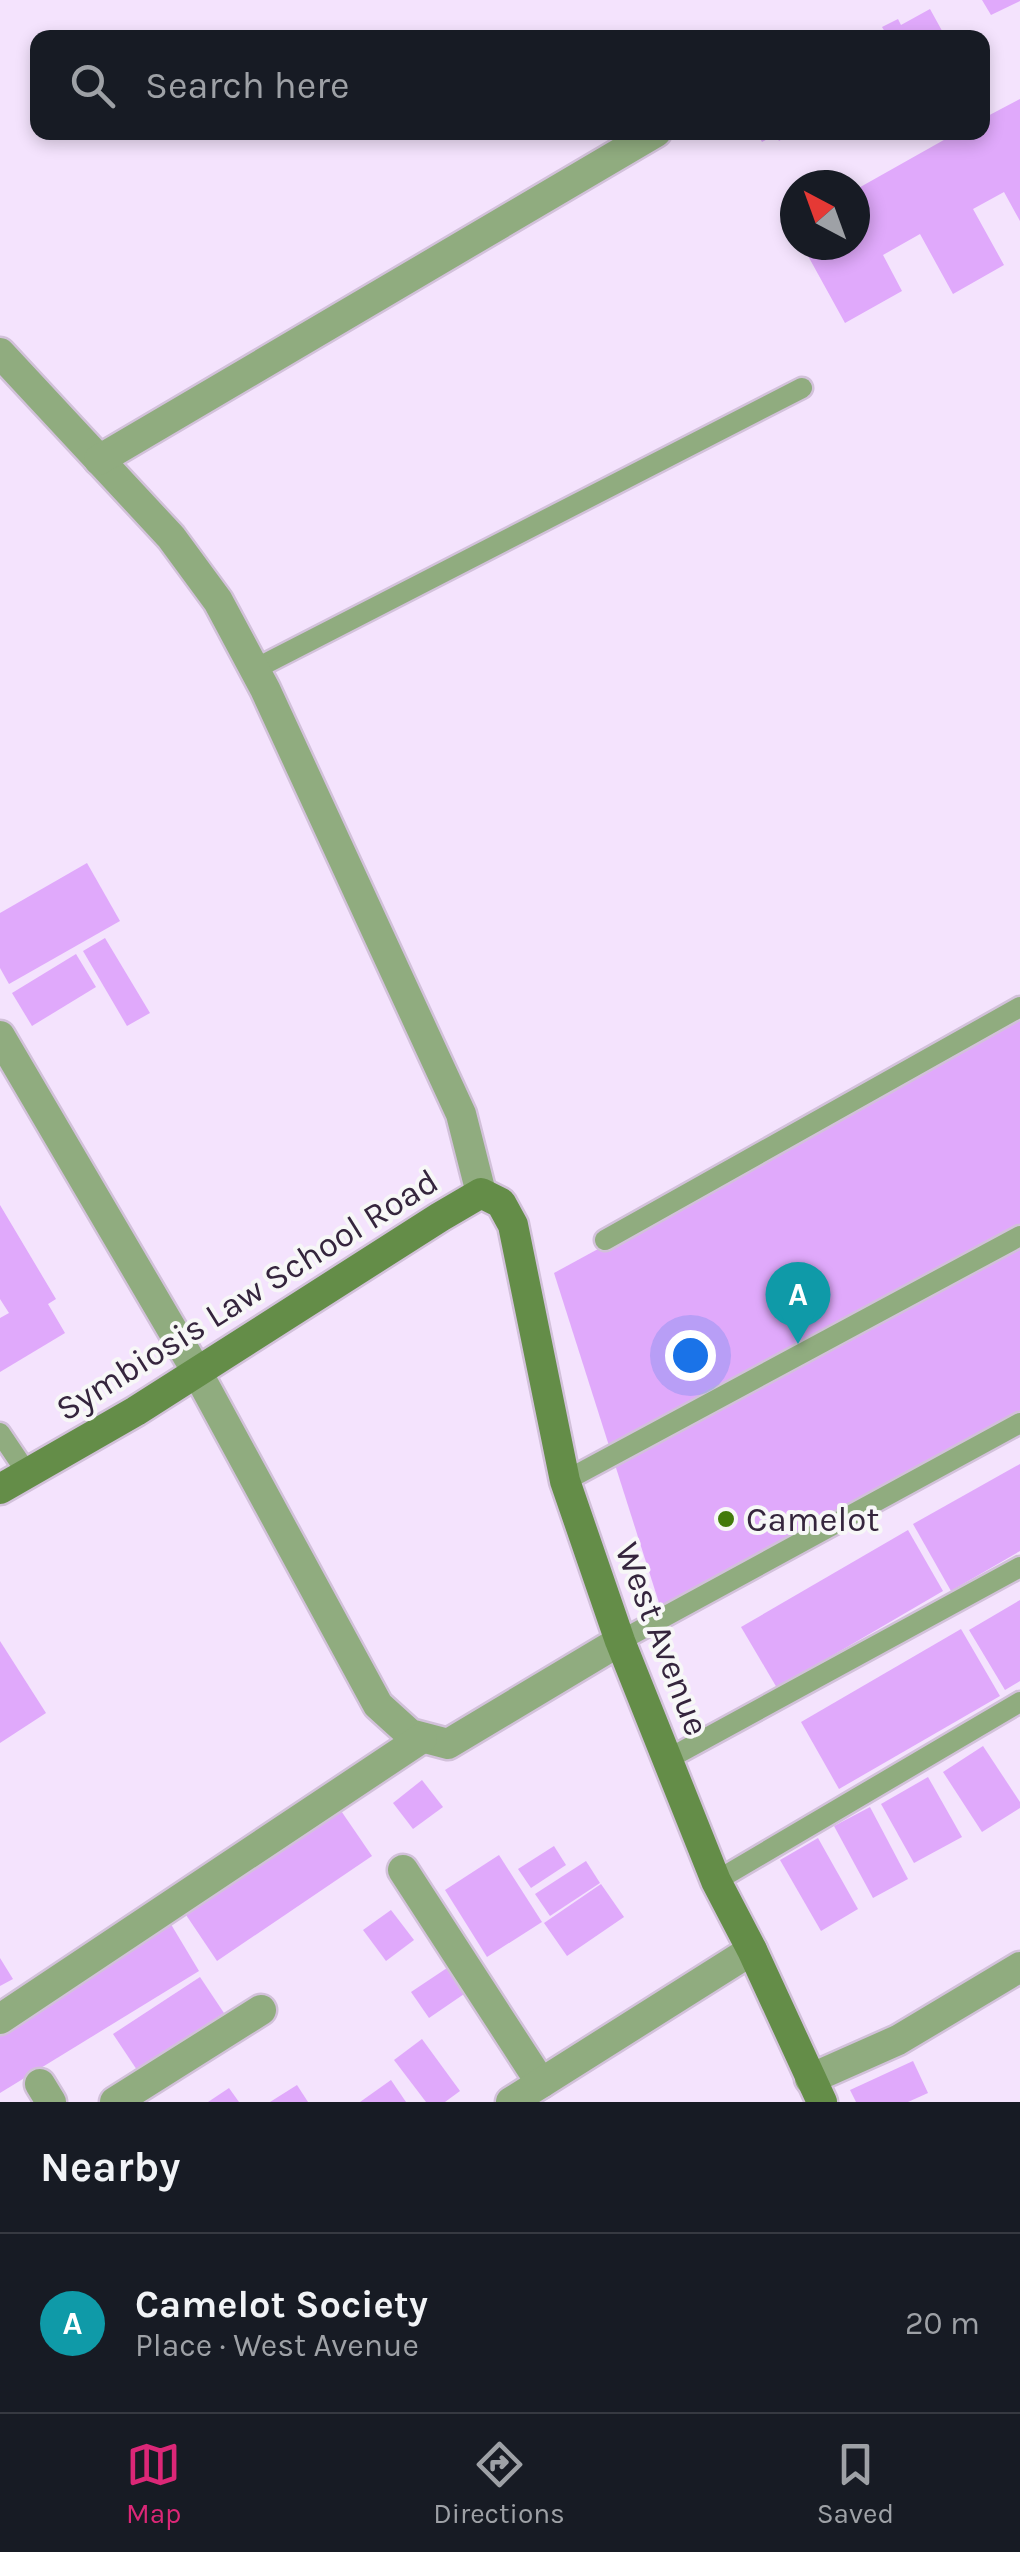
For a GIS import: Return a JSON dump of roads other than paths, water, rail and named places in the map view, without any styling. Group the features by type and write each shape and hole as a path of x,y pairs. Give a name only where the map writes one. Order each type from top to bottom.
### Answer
{"street":[{"path":"99,460 642,140"},
{"path":"0,353 171,537 218,600 255,669 461,1114 481,1194"},
{"path":"0,1036 197,1372 378,1705 410,1734 448,1744 620,1641"},
{"name":"Symbiosis Law School Road","path":"0,1489 80,1445 481,1194"},
{"name":"West Avenue","path":"481,1194 501,1203 513,1224 564,1481 620,1641 716,1880 816,2090"},
{"path":"0,2019 422,1738"},
{"path":"403,1870 540,2084"},
{"path":"511,2102 752,1950"},
{"path":"816,2090 1020,1966"},
{"path":"115,2102 261,2010"}],"lane":[{"path":"255,669 802,388"},
{"path":"605,1240 1020,1007"},
{"path":"564,1481 1020,1236"},
{"path":"620,1641 1020,1423"},
{"path":"0,1433 27,1473"},
{"path":"668,1760 1020,1568"},
{"path":"716,1880 1020,1702"}],"place":[{"name":"Camelot Society","path":"798,1344"},
{"name":"Camelot","path":"726,1519"}]}
